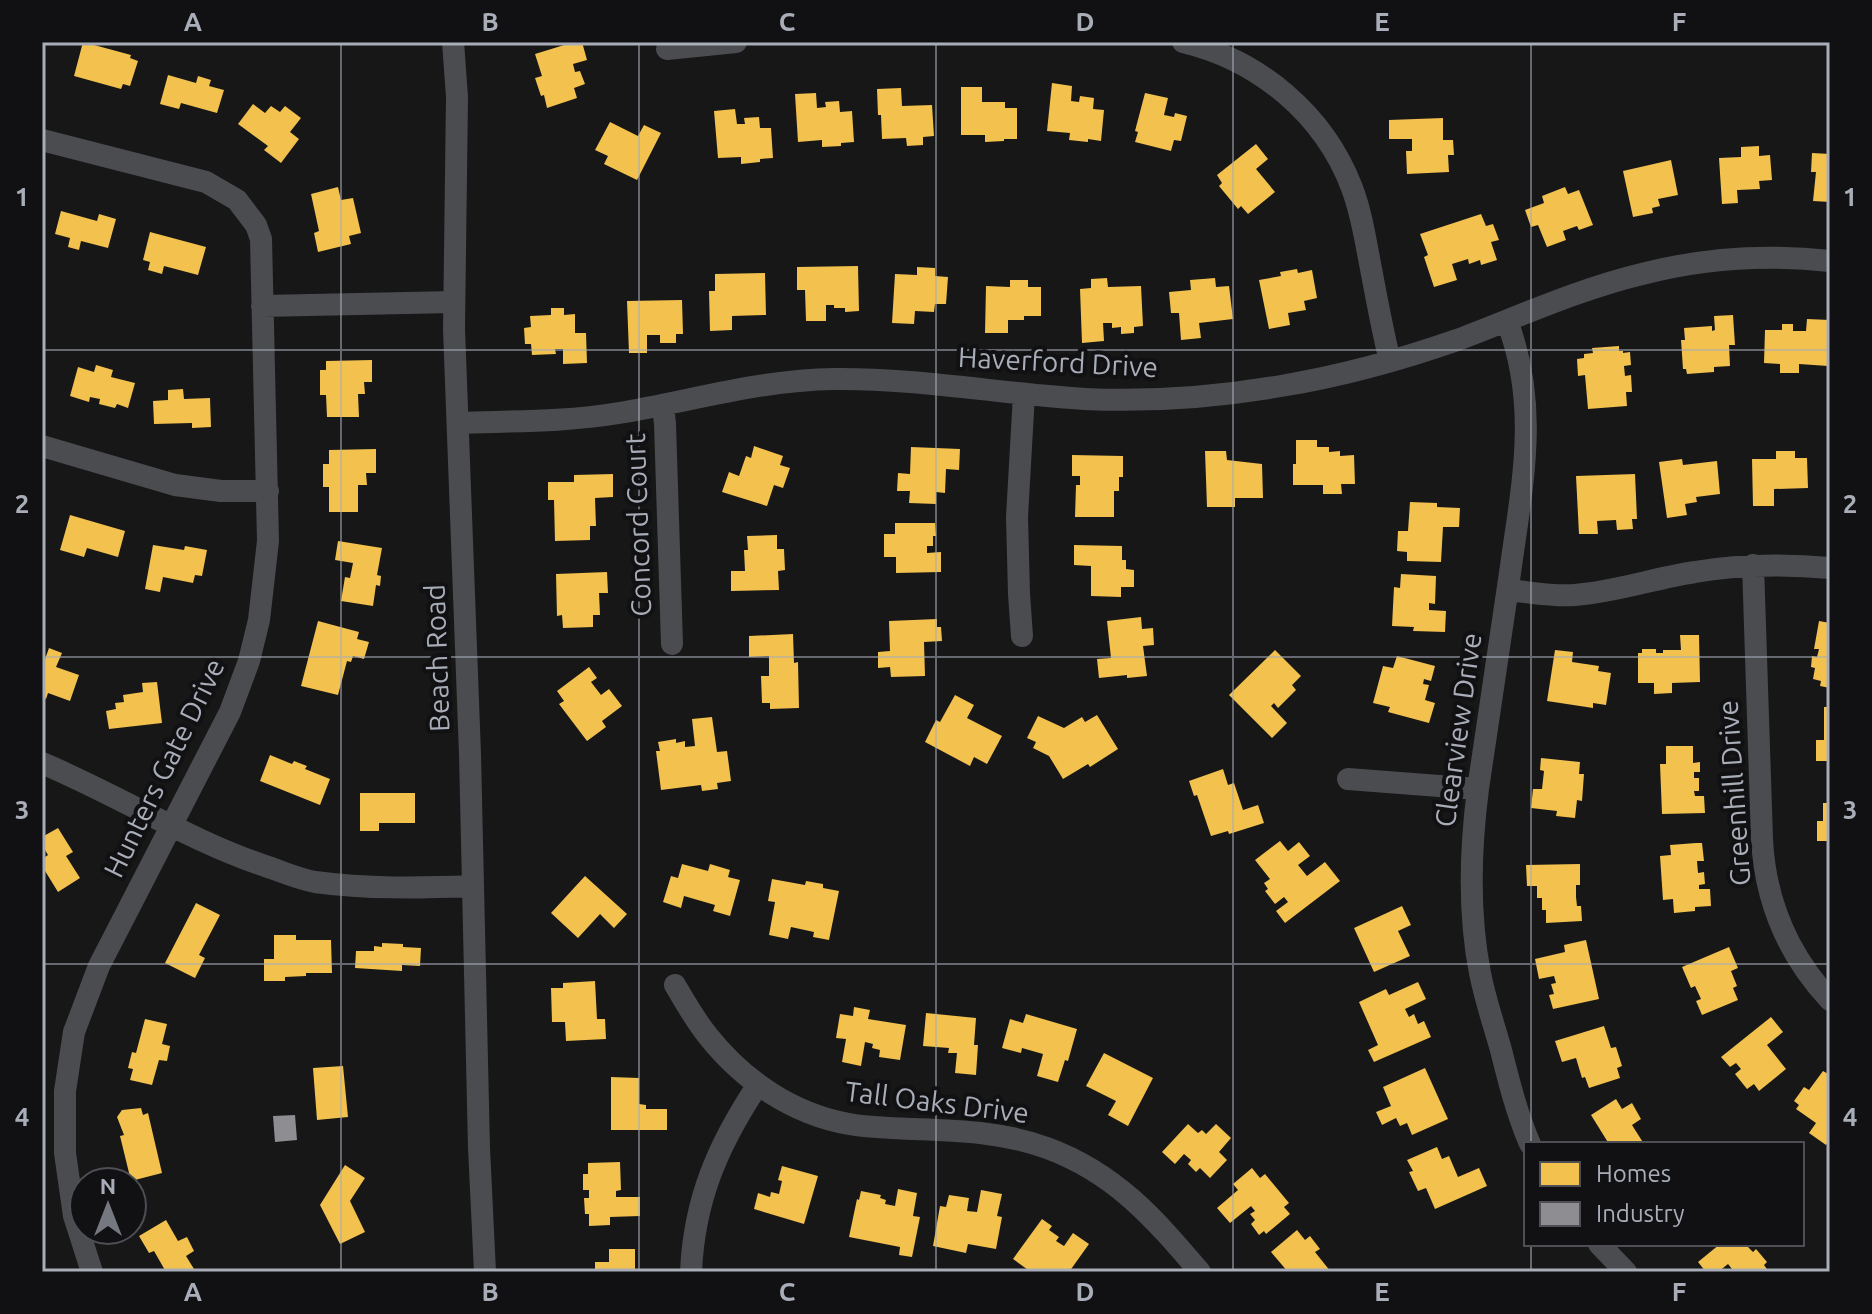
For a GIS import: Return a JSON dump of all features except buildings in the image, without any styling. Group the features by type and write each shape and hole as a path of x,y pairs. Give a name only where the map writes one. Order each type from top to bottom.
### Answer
{"street":[{"name":"Beach Road","path":"453,42 457,97 454,302 485,1272"},
{"path":"667,49 736,42"},
{"path":"1183,42 1223,54 1251,68 1291,98 1320,128 1353,190 1390,361"},
{"name":"Hunters Gate Drive","path":"42,140 206,182 237,200 256,225 261,239 268,541 259,620 249,661 230,712 99,966 74,1032 65,1091 68,1184 74,1216 92,1272"},
{"name":"Haverford Drive","path":"458,423 579,418 663,405 740,388 833,379 895,381 1090,399 1197,397 1284,386 1390,361 1602,286 1687,264 1738,258 1830,261"},
{"path":"262,306 454,302"},
{"name":"Clearview Drive","path":"1507,321 1521,367 1527,418 1525,464 1472,834 1470,881 1476,948 1485,996 1529,1142"},
{"path":"1022,636 1017,517 1024,394"},
{"name":"Concord Court","path":"663,405 672,644"},
{"path":"42,446 175,485 221,491 268,491"},
{"path":"1508,590 1574,595 1694,572 1753,565 1830,568"},
{"name":"Greenhill Drive","path":"1753,565 1765,876 1772,902 1792,949 1830,1000"},
{"path":"42,763 244,859 312,881 388,887 473,886"},
{"path":"1348,779 1478,789"},
{"name":"Tall Oaks Drive","path":"675,985 707,1036 757,1086 799,1108 848,1124 979,1132 1047,1148 1089,1168 1129,1195 1150,1214 1200,1272"},
{"path":"691,1272 696,1227 708,1176 731,1128 757,1086"},
{"path":"1601,1246 1626,1272"}]}
